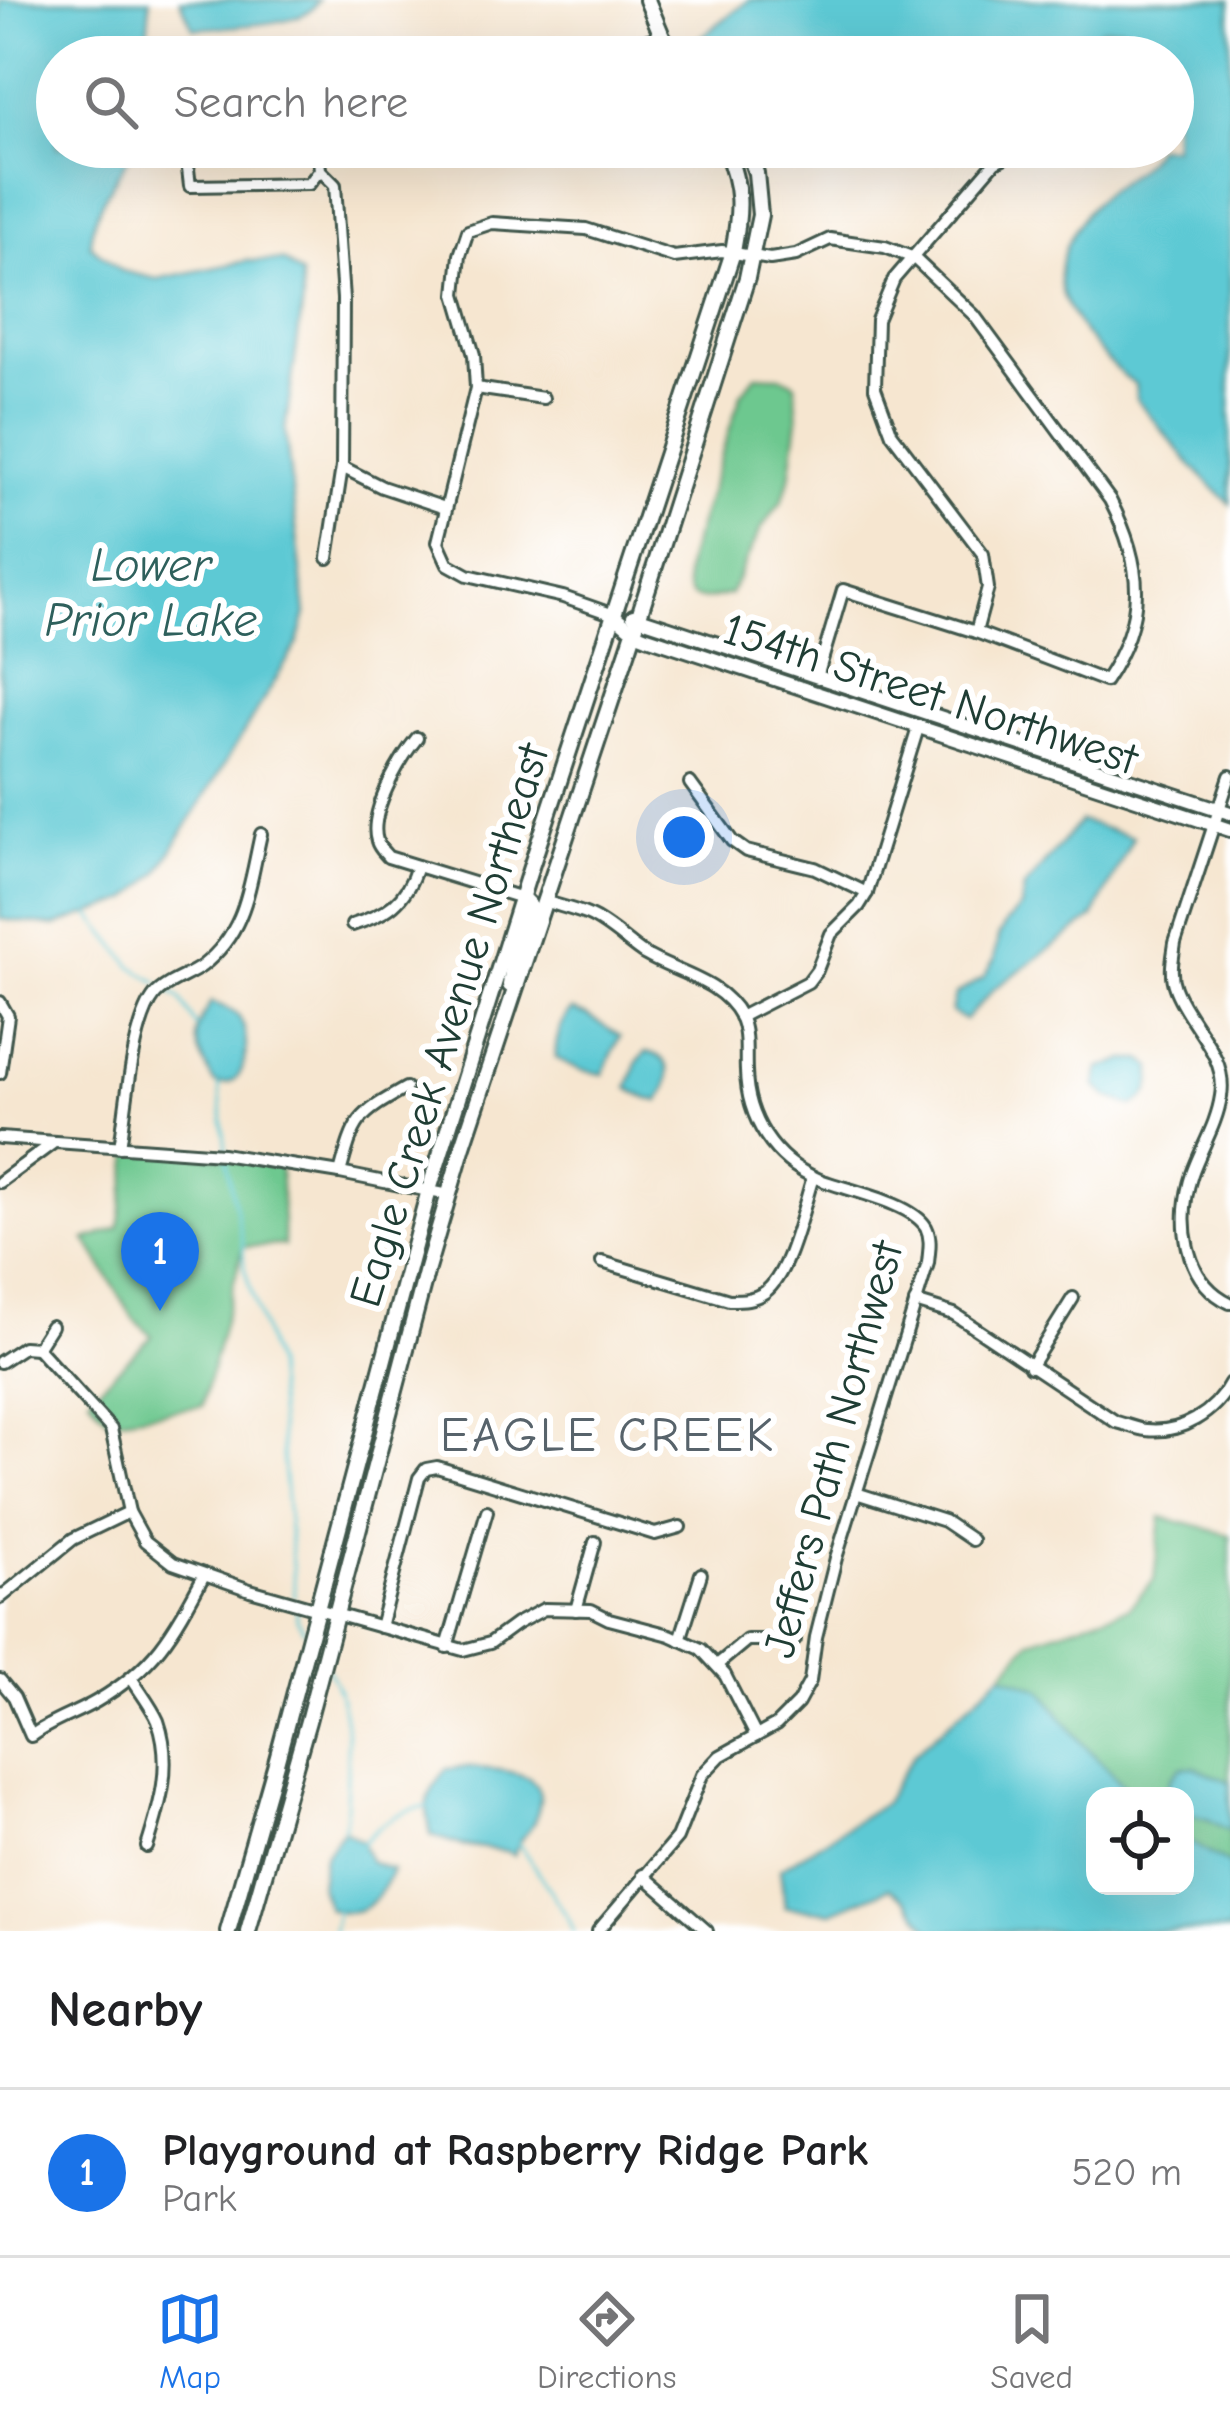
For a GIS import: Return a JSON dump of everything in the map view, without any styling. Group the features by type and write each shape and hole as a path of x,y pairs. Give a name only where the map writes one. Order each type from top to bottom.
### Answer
{"main road":[{"path":"646,0 662,36"},
{"name":"Eagle Creek Avenue Northeast","path":"248,1931 449,1195 634,632 744,254 734,168"},
{"name":"Eagle Creek Avenue Northeast","path":"228,1931 429,1190 614,615 760,215 754,168"},
{"path":"508,1008 511,972 529,911 522,898"}],"street":[{"path":"188,168 190,186 309,184 320,170 335,185 343,299 342,467 328,558"},
{"path":"976,632 988,588 983,554 892,434 875,388 877,320 894,279 990,168"},
{"path":"342,467 382,487 445,508 476,388 473,355 456,294 468,231 492,224 586,229 674,257 701,253 770,259 796,255 830,238 914,257 974,315 1110,500 1126,531 1138,579 1134,620 1122,656 1106,681 976,632 843,590 817,677"},
{"path":"476,388 543,398"},
{"name":"154th Street Northwest","path":"445,508 438,542 448,564 468,575 614,615 639,616 1224,811"},
{"name":"154th Street Northwest","path":"614,615 634,632 1230,830"},
{"path":"544,901 591,916 666,966 705,982 740,1017 808,982 831,934 868,892 918,728"},
{"path":"416,738 395,768 375,829 378,844 388,857 522,898"},
{"path":"1230,776 1224,811 1214,825 1175,943 1171,969 1174,986 1214,1052 1222,1093 1190,1178 1184,1238 1195,1272 1215,1296 1230,1303"},
{"path":"690,782 732,842 746,851 815,868 868,892"},
{"path":"120,1147 139,1030 156,994 202,966 242,919 261,834"},
{"path":"352,925 402,899 417,866"},
{"path":"0,1002 8,1016 0,1073"},
{"name":"Jeffers Path Northwest","path":"598,1931 677,1838 702,1775 719,1756 776,1725 798,1703 810,1682 820,1618 928,1263 931,1242 926,1227 912,1213 813,1177 766,1139 749,1105 740,1017"},
{"path":"340,1173 352,1129 364,1112 406,1088"},
{"path":"0,1138 222,1154 449,1195"},
{"path":"0,1182 53,1143"},
{"path":"602,1262 729,1300 751,1300 769,1289 782,1270 813,1177"},
{"path":"1030,1366 1073,1298"},
{"path":"916,1302 953,1314 1116,1422 1145,1430 1176,1429 1205,1414 1230,1383"},
{"path":"37,1348 51,1326"},
{"path":"0,1362 23,1347 37,1348 111,1429 129,1512 145,1541 173,1563 463,1650 490,1643 544,1610 591,1610 701,1649 736,1693 756,1736"},
{"path":"380,1627 419,1478 427,1469 437,1466 655,1534 680,1527"},
{"path":"856,1492 944,1521 972,1540"},
{"path":"447,1647 487,1511"},
{"path":"0,1598 73,1539 129,1512"},
{"path":"576,1610 595,1542"},
{"path":"680,1640 701,1574"},
{"path":"0,1679 14,1696 31,1736 132,1679 174,1632 204,1575"},
{"path":"717,1664 747,1640 795,1640"},
{"path":"132,1679 158,1720 163,1750 164,1791 148,1846"},
{"path":"644,1875 706,1931"}],"green space":[{"path":"756,375 780,376 795,383 798,419 790,479 730,594 698,599 686,583 688,558 741,394"},
{"path":"131,1148 280,1163 284,1245 243,1247 202,1406 109,1420 89,1397 152,1336 133,1318 86,1240 119,1228"},
{"path":"1161,1517 1230,1535 1230,1865 1194,1844 1194,1787 1125,1787 1083,1744 1041,1690 1002,1674 1031,1640 1128,1608 1154,1580"}],"water":[{"name":"Lower Prior Lake","path":"0,0 150,0 147,36 36,36 36,168 122,168 100,205 90,245 122,271 157,279 247,261 284,261 301,275 303,301 285,430 306,614 298,643 158,873 129,900 55,926 0,919"},
{"path":"180,0 318,0 311,10 294,18 193,28"},
{"path":"749,0 1230,0 1230,504 1136,399 1135,384 1088,338 1069,308 1060,280 1067,246 1078,224 1107,191 1137,168 1194,168 1194,36 1148,36 1120,27 1101,29 1092,36 702,36"},
{"path":"1080,821 1133,837 1093,918 994,989 965,1020 951,1012 955,995 984,977 994,960 998,937 1021,907 1024,888"},
{"path":"211,1002 234,1013 244,1029 243,1067 227,1083 212,1079 196,1040"},
{"path":"571,1010 620,1036 603,1074 556,1058 559,1033"},
{"path":"646,1052 662,1059 668,1071 659,1101 628,1088"},
{"path":"1123,1060 1142,1060 1152,1067 1150,1090 1133,1106 1109,1098 1096,1086 1099,1069"},
{"path":"1002,1674 1041,1689 1083,1744 1125,1787 1086,1787 1086,1895 1194,1895 1194,1844 1230,1865 1230,1931 931,1931 907,1900 889,1888 831,1912 785,1907 780,1869 884,1803 913,1755"},
{"path":"469,1767 524,1776 539,1791 534,1821 514,1855 431,1835 427,1806 434,1787 446,1769"},
{"path":"1181,1767 1195,1767 1230,1782 1230,1831 1194,1816 1194,1787 1169,1787"},
{"path":"343,1830 361,1841 370,1861 392,1870 375,1899 351,1912 328,1908 320,1886 324,1856"}],"waterway":[{"path":"90,914 132,966 158,983"},
{"path":"166,989 180,998 197,1027"},
{"path":"219,1085 244,1268 274,1366 295,1596"},
{"path":"296,1605 304,1630"},
{"path":"328,1669 346,1722 343,1829"},
{"path":"360,1846 390,1819 427,1807"},
{"path":"517,1841 574,1931"},
{"path":"333,1931 337,1911"}],"place":[{"name":"Playground at Raspberry Ridge Park","path":"160,1311"}],"district":[{"name":"EAGLE CREEK","path":"608,1434"}]}
